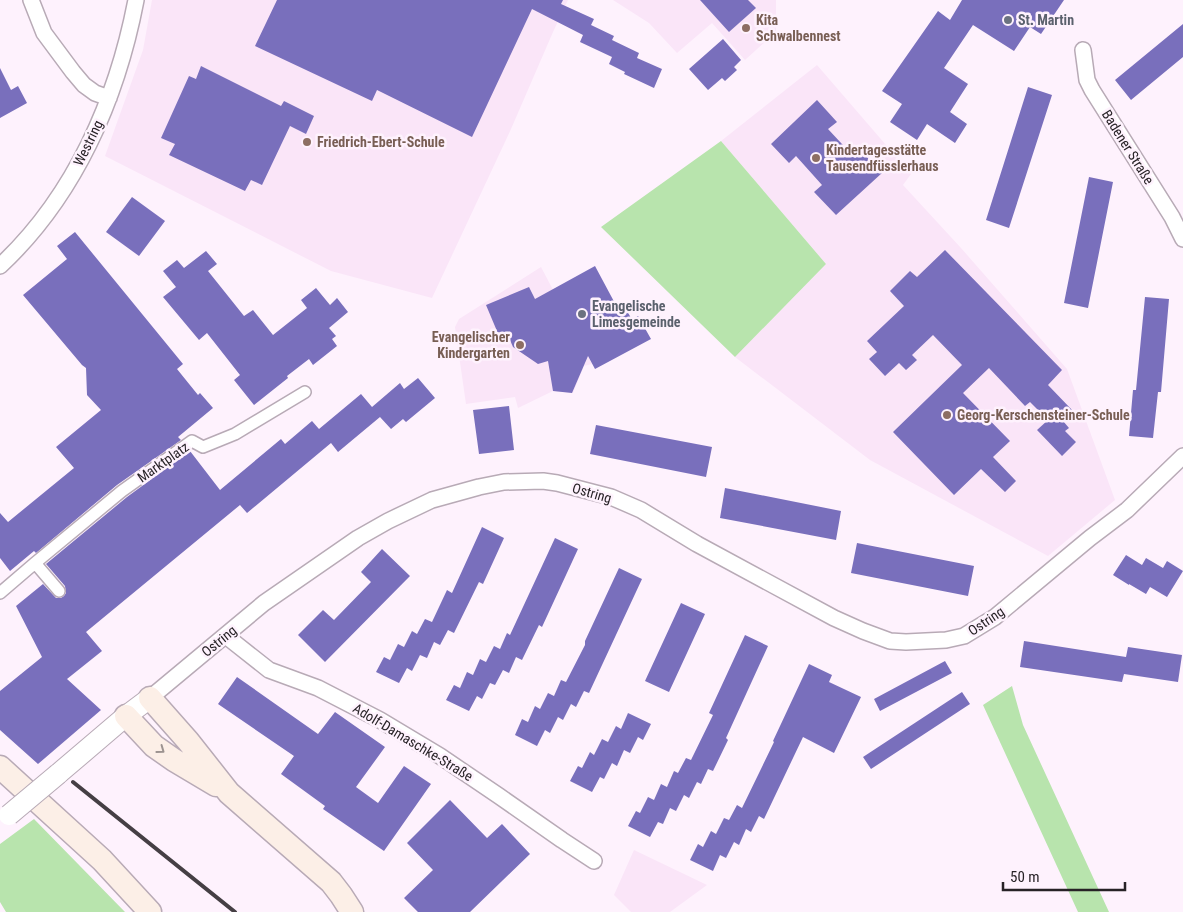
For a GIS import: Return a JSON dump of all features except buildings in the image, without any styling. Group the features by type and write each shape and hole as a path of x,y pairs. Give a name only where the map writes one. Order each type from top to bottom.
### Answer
{"main road":[{"path":"150,698 229,792 331,882 351,911"},
{"path":"126,716 154,746 229,792"},
{"path":"0,767 102,860 150,912"}],"street":[{"path":"31,0 44,33 73,72 84,85 95,93 109,98"},
{"name":"Westring","path":"0,266 38,226 55,203 82,157 109,98 122,60 136,0"},
{"name":"Badener Straße","path":"1083,50 1087,80 1092,90 1172,217 1183,239"},
{"name":"Marktplatz","path":"0,593 122,491 192,441 203,447 235,434 305,392"},
{"name":"Ostring","path":"5,819 126,716 271,599 358,538 432,500 504,482 543,481 611,497 641,510 697,544 863,631 890,641 946,640 964,636 995,617 1090,538 1127,510 1183,456"},
{"path":"35,563 59,591"},
{"name":"Adolf-Damaschke-Straße","path":"226,636 269,670 318,688 380,720 440,756 594,860"}],"shaded area":[{"name":"Friedrich-Ebert-Schule","path":"152,0 568,0 511,129 432,298 331,271 105,156 143,50"},
{"name":"Kita Schwalbennest","path":"613,0 776,0 776,32 745,60 712,23 677,53 649,23"},
{"name":"Georg-Kerschensteiner-Schule","path":"817,65 911,174 903,185 1067,369 1115,500 1048,556 870,460 735,357 826,264 721,141"},
{"name":"Evangelischer Kindergarten","path":"541,267 592,364 584,366 573,393 553,391 518,408 515,397 466,404 455,327 459,319"},
{"path":"634,850 707,885 670,912 631,912 614,895"}],"green space":[{"path":"721,141 826,264 735,357 601,227"},
{"path":"1012,686 1023,725 1109,912 1078,912 983,705"},
{"path":"34,819 125,912 6,912 0,902 0,844"}],"railway":[{"path":"73,782 235,912"}],"place":[{"name":"St. Martin","path":"1008,20"},
{"name":"Kita Schwalbennest","path":"746,28"},
{"name":"Friedrich-Ebert-Schule","path":"307,142"},
{"name":"Kindertagesstätte Tausendfüsslerhaus","path":"816,158"},
{"name":"Evangelische Limesgemeinde","path":"582,314"},
{"name":"Evangelischer Kindergarten","path":"520,345"},
{"name":"Georg-Kerschensteiner-Schule","path":"947,415"}]}
